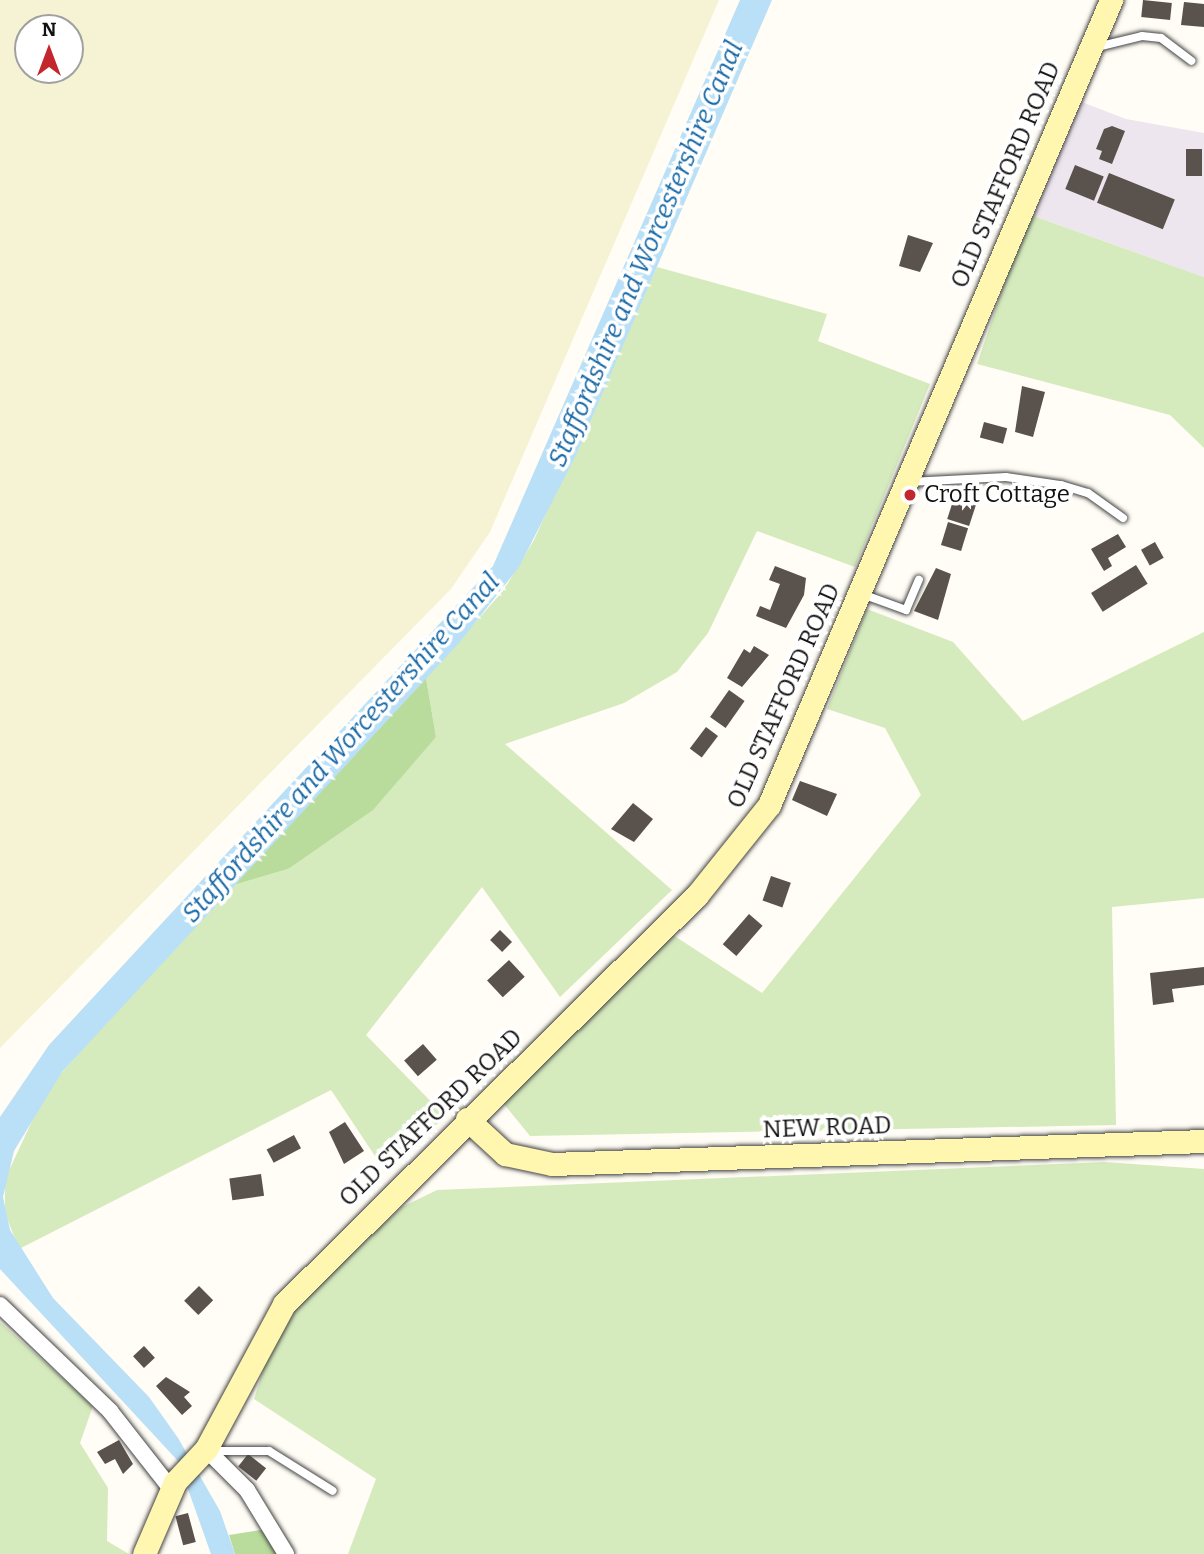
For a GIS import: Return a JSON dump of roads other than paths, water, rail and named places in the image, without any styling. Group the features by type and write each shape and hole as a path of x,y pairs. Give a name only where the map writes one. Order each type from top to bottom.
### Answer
{"street":[{"name":"OLD STAFFORD ROAD","path":"173,1486 202,1454 284,1304 467,1119 696,895 751,833 782,777 1111,0"},
{"name":"NEW ROAD","path":"467,1119 505,1154 552,1164 1204,1141"},
{"path":"0,1305 110,1411 173,1486 144,1554"},
{"path":"202,1454 247,1490 286,1554"}],"lane":[{"path":"1090,46 1161,38 1191,61"},
{"path":"905,482 1006,477 1061,485 1088,493 1124,518"},
{"path":"860,593 906,610 919,580"},
{"path":"202,1454 269,1451 332,1491"}],"water":[{"name":"Staffordshire and Worcestershire Canal","path":"740,0 772,0 575,457 519,567 459,643 62,1072 14,1151 3,1197 10,1230 53,1298 149,1397 178,1438 220,1511 235,1554 211,1554 178,1461 0,1269 0,1117 49,1045 493,566"}],"place":[{"name":"Croft Cottage","path":"910,495"}]}
